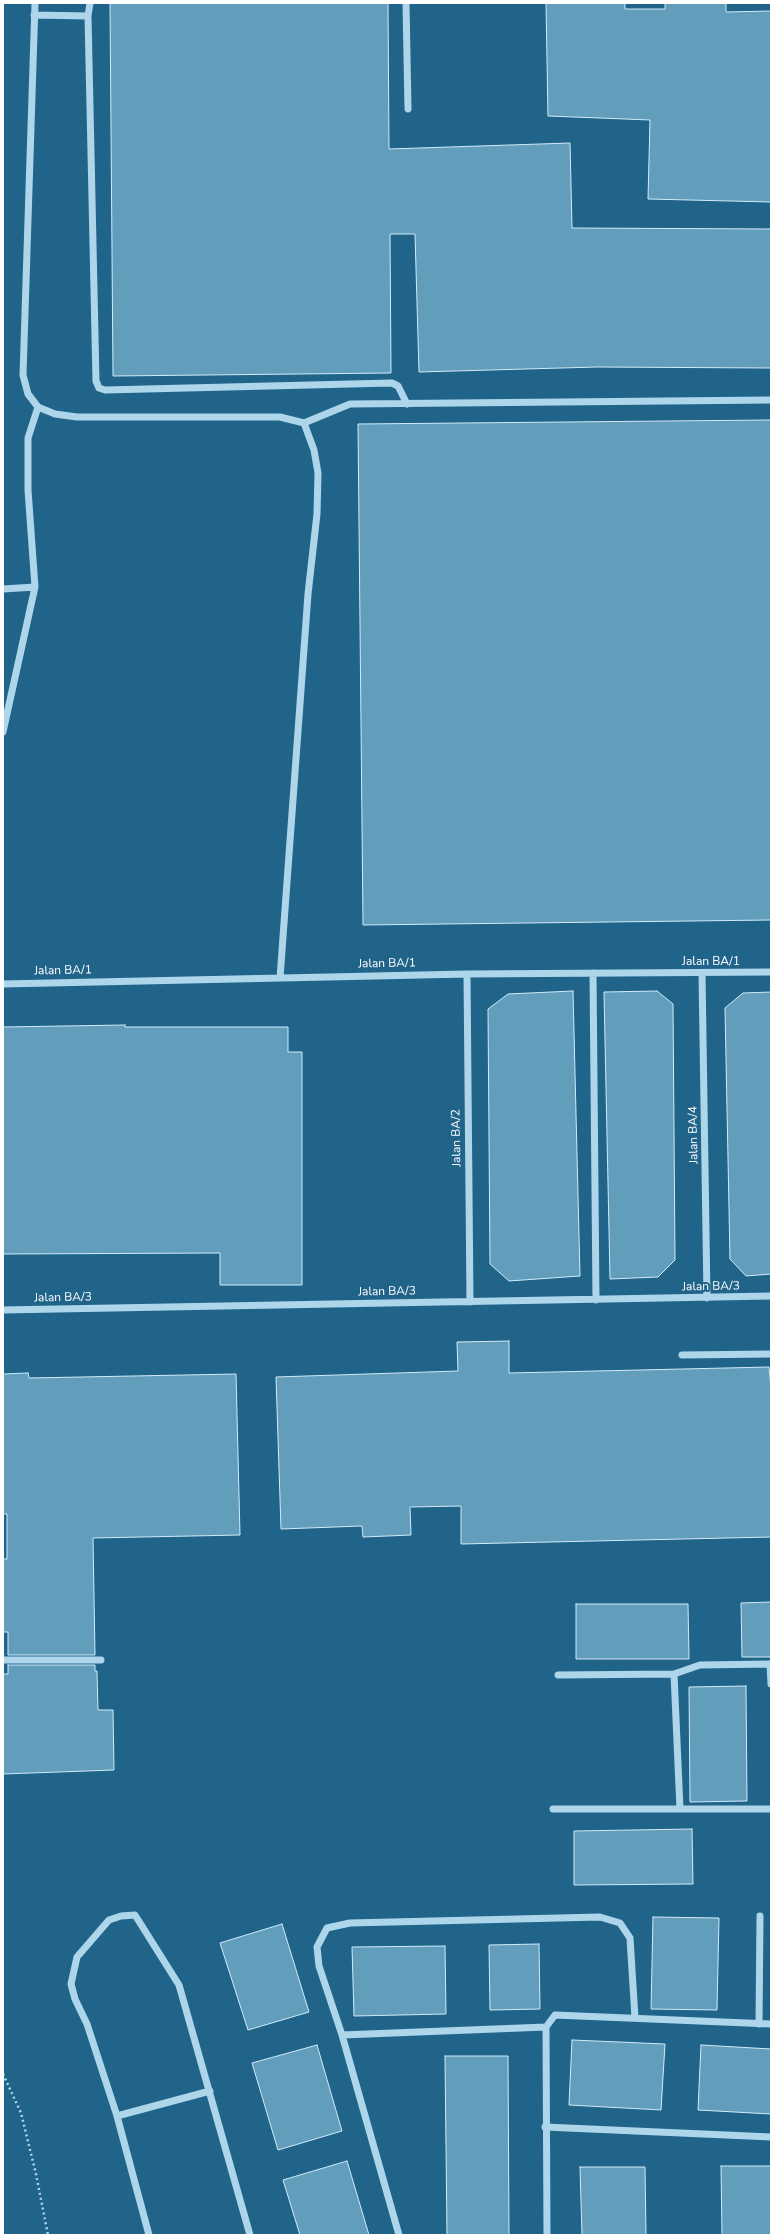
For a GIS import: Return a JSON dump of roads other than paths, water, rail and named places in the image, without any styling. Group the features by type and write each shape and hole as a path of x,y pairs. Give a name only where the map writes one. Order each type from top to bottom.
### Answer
{"street":[{"path":"35,3 23,376 28,394 38,407 55,414 77,417 280,417 304,423 350,404 771,400"},
{"path":"90,3 88,16 96,381 99,388 105,390 392,384 398,386 407,404"},
{"path":"406,3 408,109"},
{"path":"34,15 88,16"},
{"path":"3,732 35,587 28,490 28,438 38,407"},
{"path":"280,978 308,594 317,507 318,473 314,450 304,423"},
{"path":"3,589 35,587"},
{"name":"Jalan BA/1","path":"3,984 466,974 771,972"},
{"path":"593,973 596,1300"},
{"name":"Jalan BA/4","path":"702,973 707,1298"},
{"name":"Jalan BA/2","path":"466,974 470,1302"},
{"name":"Jalan BA/3","path":"3,1310 771,1296"},
{"path":"682,1355 771,1354"},
{"path":"3,1660 101,1660"},
{"path":"558,1675 674,1674 700,1665 771,1664 771,1684"},
{"path":"674,1674 680,1809"},
{"path":"553,1809 771,1809"},
{"path":"149,2235 117,2116 87,2024 75,1999 71,1984 77,1957 109,1920 121,1916 135,1916 179,1985 250,2235"},
{"path":"759,2024 760,1916"},
{"path":"399,2235 342,2035 319,1966 317,1947 327,1928 350,1923 600,1917 620,1923 630,1938 635,2018"},
{"path":"547,2235 545,2127 546,2027 555,2015 771,2024"},
{"path":"342,2035 546,2027"},
{"path":"117,2116 210,2091"},
{"path":"545,2127 771,2137"}]}
